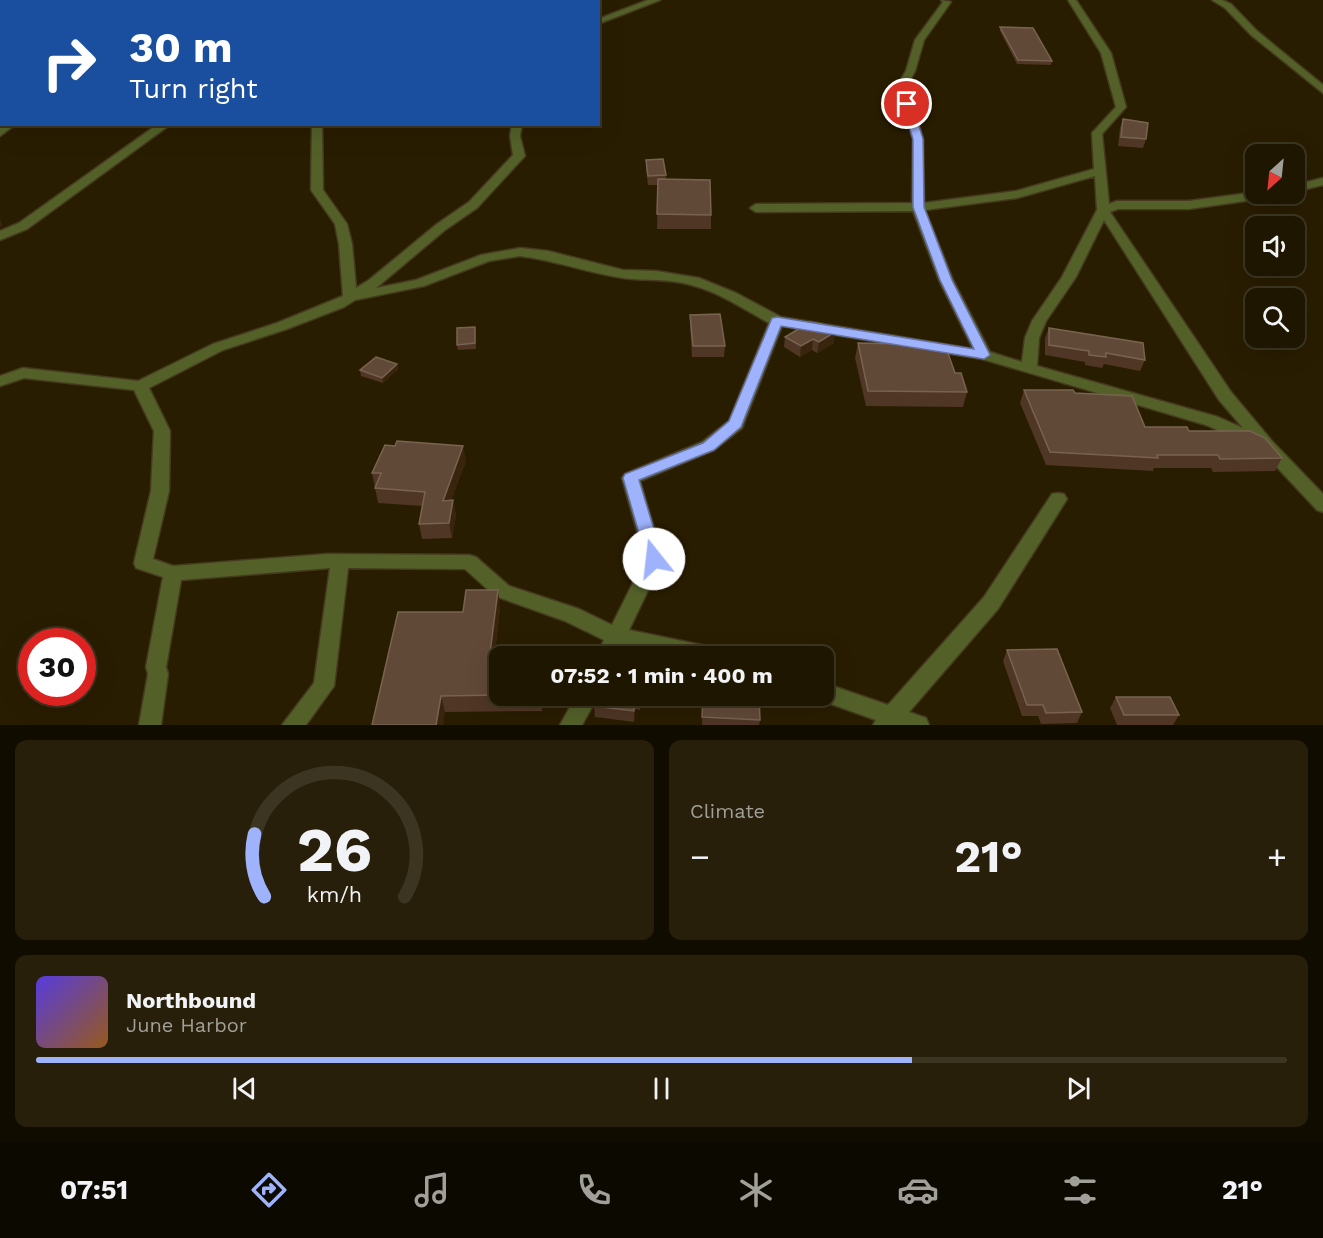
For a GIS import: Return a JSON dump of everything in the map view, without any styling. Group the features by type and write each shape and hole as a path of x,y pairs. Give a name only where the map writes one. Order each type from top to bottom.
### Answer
{"street":[{"path":"600,21 656,0"},
{"path":"945,0 947,2 926,29 917,48 912,72 902,86 918,139 918,207 946,280 984,355"},
{"path":"1029,369 1032,338 1039,321 1069,277 1102,210 1097,134 1121,107 1106,53 1072,0"},
{"path":"1216,0 1228,6 1254,33 1323,90"},
{"path":"0,236 23,226 163,126"},
{"path":"317,126 315,147 320,173 317,190 328,209 338,218 343,231 347,250 346,273 350,297"},
{"path":"0,381 23,373 140,386 219,347 282,326 350,297 374,283 441,227 473,205 519,156 515,136 517,126"},
{"path":"756,208 918,207 1017,194 1100,171"},
{"path":"1305,186 1323,181"},
{"path":"1102,210 1117,205 1189,205 1245,197"},
{"path":"1102,210 1225,396 1266,445 1323,505"},
{"path":"350,297 419,283 486,258 520,252 548,255 623,274 656,275 694,281 731,296 777,321 984,355 1212,421 1266,445"},
{"path":"611,646 654,559 631,478 708,446 736,424 777,321"},
{"path":"140,386 162,431 160,491 143,563 173,573 340,561 469,562 502,591 572,615 616,636 664,646"},
{"path":"888,720 991,603 1058,499"},
{"path":"293,725 324,686 340,561"},
{"path":"150,725 158,674 156,667 173,573"},
{"path":"834,696 888,720 918,725"},
{"path":"571,725 581,706"}],"building":[{"path":"1000,27 1033,28 1052,61 1018,60"},
{"path":"1123,119 1148,123 1146,139 1121,137"},
{"path":"663,159 666,175 648,176 646,160"},
{"path":"658,179 710,180 711,215 657,214"},
{"path":"720,314 725,346 693,346 690,315"},
{"path":"810,322 822,324 835,332 819,342 813,339 801,346 785,337"},
{"path":"475,327 475,343 457,345 457,328"},
{"path":"1049,328 1143,343 1145,360 1106,353 1106,357 1089,355 1089,351 1049,345"},
{"path":"858,343 945,345 955,373 961,373 967,392 868,391"},
{"path":"376,357 397,364 382,378 360,370"},
{"path":"1024,390 1073,390 1075,393 1132,396 1145,427 1187,427 1189,431 1250,431 1265,438 1282,458 1220,459 1218,455 1157,455 1158,458 1050,452"},
{"path":"397,441 463,446 443,501 453,500 449,523 419,524 425,492 375,488 381,473 372,473 385,445 395,446"},
{"path":"466,590 498,590 491,646 489,646 489,695 441,696 436,725 372,725 398,612 463,612"},
{"path":"1057,649 1082,712 1046,713 1043,705 1027,705 1007,650"},
{"path":"1116,697 1170,697 1179,715 1124,715"},
{"path":"594,706 634,706 634,711"},
{"path":"703,706 759,706 760,720 702,717"}],"route":[{"path":"654,559 631,478 708,446 736,424 777,321 984,355 946,280 918,207 918,139 907,104"}]}
